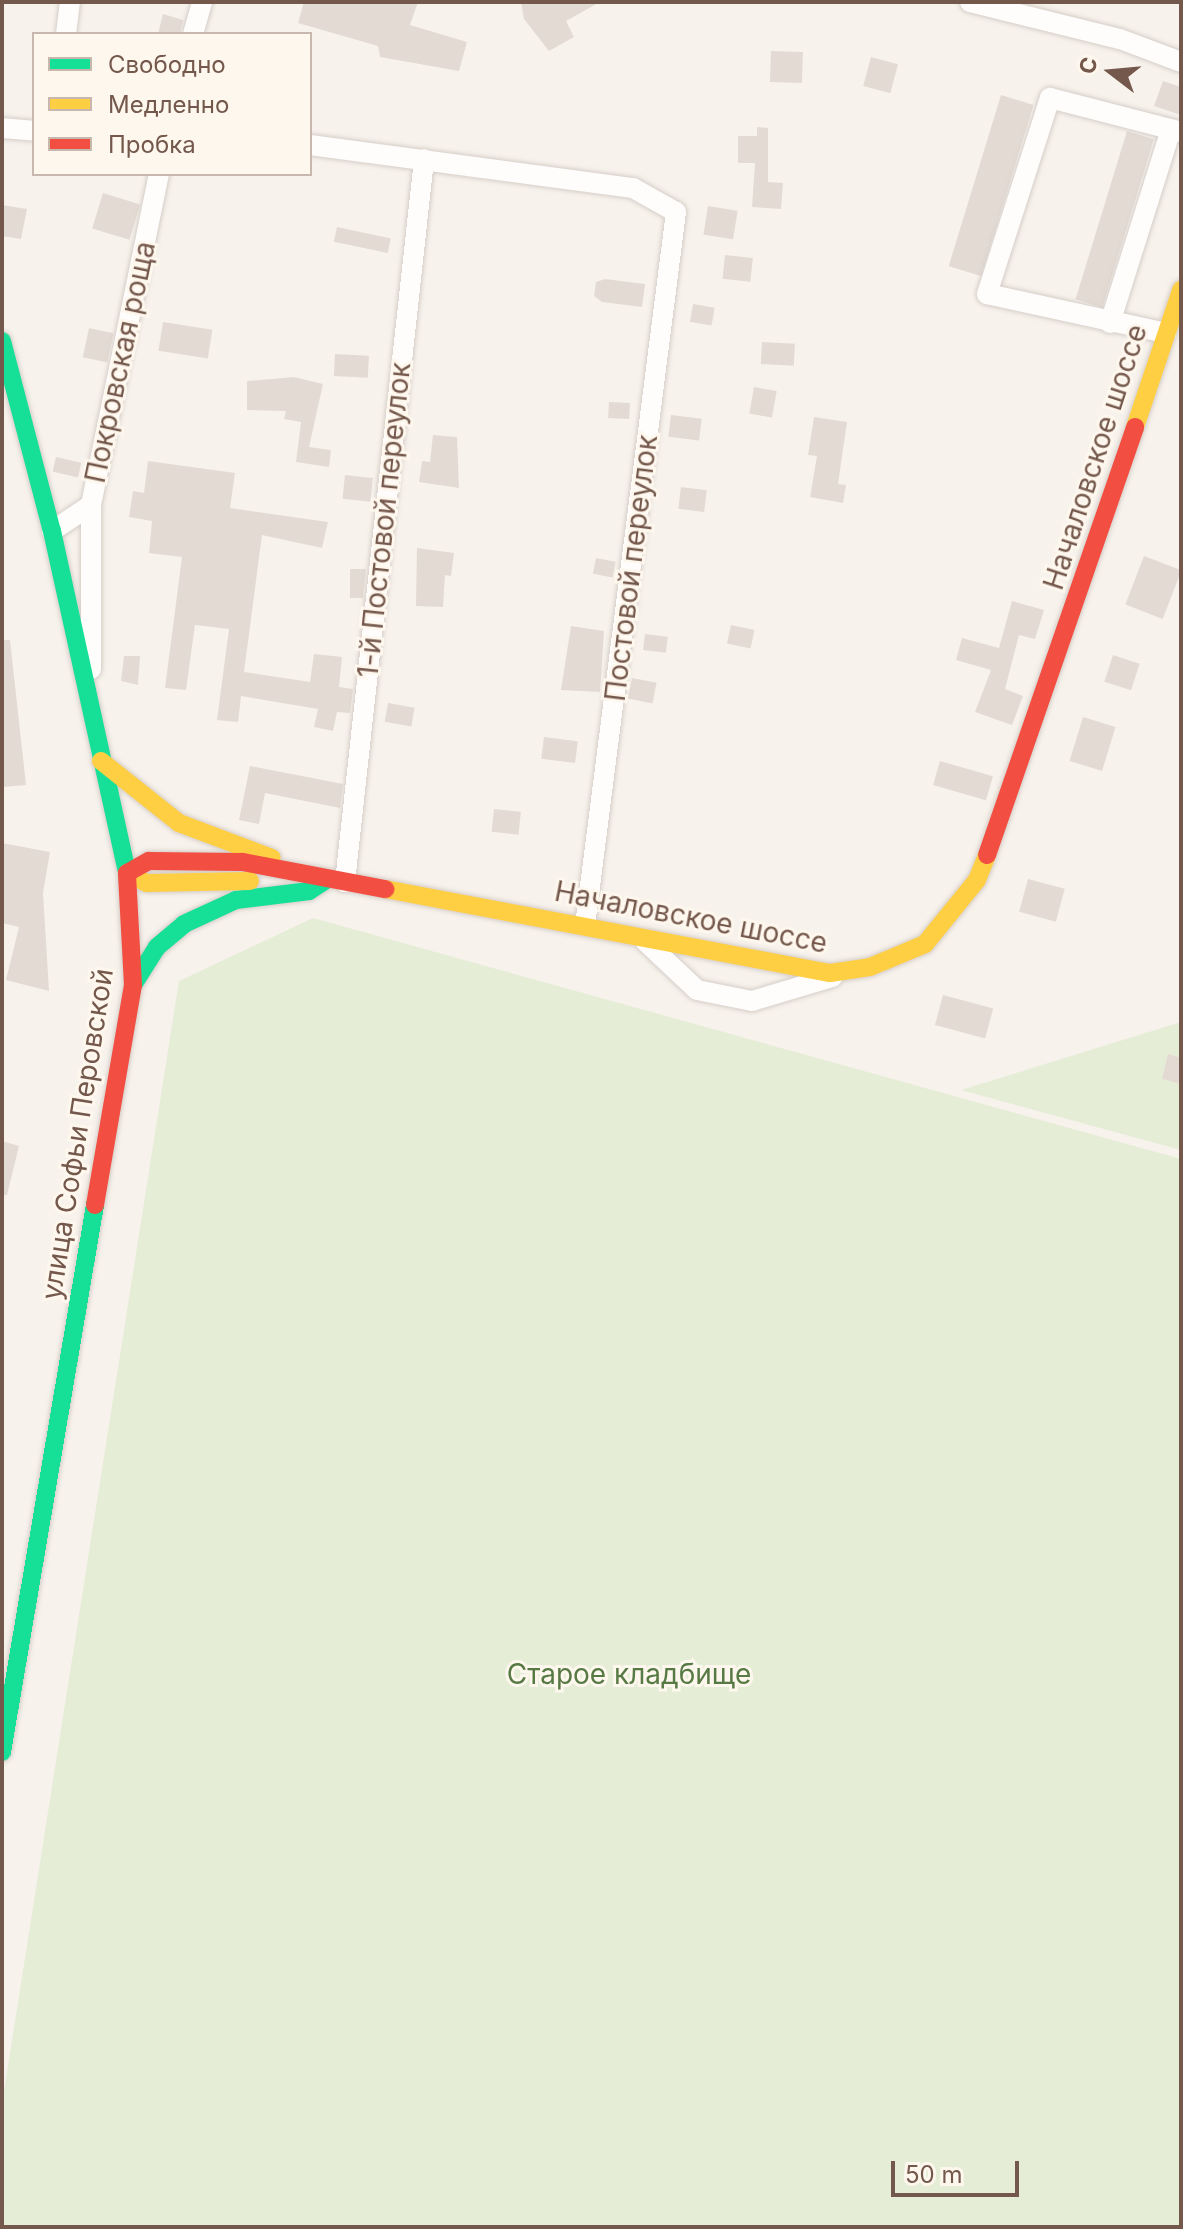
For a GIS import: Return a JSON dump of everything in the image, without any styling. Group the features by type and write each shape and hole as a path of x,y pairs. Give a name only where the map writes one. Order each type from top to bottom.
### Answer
{"main road":[{"name":"Началовское шоссе","path":"127,873 149,861 193,858 337,880 816,971 853,970 925,944 977,880 1019,777 1181,290"},
{"name":"улица Софьи Перовской","path":"2,341 52,531 91,697 101,761 127,873 133,985 2,1752"},
{"path":"101,761 179,823 337,880"},
{"path":"133,985 157,947 184,924 236,900 309,891 337,880"}],"street":[{"path":"66,32 70,2"},
{"path":"194,32 202,2"},
{"path":"970,2 1120,39 1181,62"},
{"path":"1110,323 1176,131 1050,98 987,294 1110,323 1166,333"},
{"path":"2,128 32,131"},
{"path":"312,145 424,159"},
{"name":"Постовой переулок","path":"424,159 633,188 676,212 585,925"},
{"name":"1-й Постовой переулок","path":"337,880 424,159"},
{"name":"Покровская роща","path":"52,531 91,505 159,176"},
{"path":"91,505 91,697"},
{"path":"642,938 697,990 752,1001 853,970"}],"green space":[{"name":"Старое кладбище","path":"313,918 1181,1159 1181,2227 2,2227 2,2104 179,981"},
{"path":"1181,1022 1181,1150 961,1090"}],"building":[{"path":"304,2 418,2 410,25 467,42 459,71 380,57 378,46 298,23"},
{"path":"521,2 600,2 566,21 574,37 549,51 524,19"},
{"path":"163,14 183,20 180,32 158,32"},
{"path":"771,51 803,52 802,83 770,82"},
{"path":"871,57 898,64 890,93 863,86"},
{"path":"1163,81 1181,87 1181,115 1154,106"},
{"path":"1001,95 1034,105 981,276 949,266"},
{"path":"757,127 768,128 768,182 783,183 781,209 752,207 755,163 738,163 738,136 757,136"},
{"path":"1127,131 1154,139 1102,307 1076,299"},
{"path":"103,193 140,204 129,240 92,228"},
{"path":"2,205 27,209 21,239 2,236"},
{"path":"708,206 738,211 733,239 703,235"},
{"path":"337,227 391,238 388,253 334,242"},
{"path":"725,255 753,258 750,282 722,279"},
{"path":"605,279 645,284 642,307 602,302 594,296 596,282"},
{"path":"693,304 715,308 712,326 690,322"},
{"path":"163,322 212,330 208,358 158,351"},
{"path":"89,328 113,333 107,363 83,357"},
{"path":"762,342 795,344 794,366 761,364"},
{"path":"335,354 369,356 368,378 334,376"},
{"path":"294,377 323,384 309,447 331,450 329,467 296,462 301,422 284,419 286,411 247,410 247,381"},
{"path":"754,387 777,391 772,418 749,414"},
{"path":"609,402 630,403 629,419 608,418"},
{"path":"671,415 702,419 699,441 668,437"},
{"path":"814,417 847,422 838,484 846,485 843,503 810,497 817,456 808,455"},
{"path":"433,435 457,437 459,488 419,482 422,461 430,462"},
{"path":"56,457 81,463 78,477 53,472"},
{"path":"148,461 235,473 230,508 328,522 322,548 262,535 244,672 310,682 314,654 342,657 339,687 353,689 350,713 337,712 333,731 314,727 318,709 241,696 238,722 217,720 229,629 195,625 186,690 165,688 182,557 149,553 152,521 129,517 133,491 144,493"},
{"path":"345,475 373,478 370,502 342,499"},
{"path":"681,487 707,490 704,512 678,509"},
{"path":"417,548 454,553 451,576 445,575 443,607 416,606"},
{"path":"1144,556 1181,570 1163,619 1125,605"},
{"path":"596,558 616,562 613,578 593,574"},
{"path":"350,569 366,569 363,598 350,598"},
{"path":"1012,601 1044,610 1035,639 1019,635 1005,689 1023,696 1012,725 975,712 991,670 956,660 962,638 999,648"},
{"path":"731,625 754,630 751,649 727,644"},
{"path":"571,626 604,631 600,692 561,690"},
{"path":"645,634 668,637 666,653 643,650"},
{"path":"2,640 10,640 26,785 2,787"},
{"path":"1113,655 1140,664 1131,690 1104,682"},
{"path":"124,656 140,656 138,685 121,681"},
{"path":"632,678 657,683 653,703 628,699"},
{"path":"388,703 415,708 411,726 385,722"},
{"path":"1083,717 1116,727 1102,771 1070,761"},
{"path":"544,737 578,741 575,763 541,759"},
{"path":"940,761 993,776 986,800 933,785"},
{"path":"250,766 343,784 340,808 265,793 259,824 239,820"},
{"path":"494,809 521,812 518,835 492,832"},
{"path":"2,843 50,852 43,893 49,991 6,980 19,927 2,923"},
{"path":"1028,879 1065,889 1056,922 1019,912"},
{"path":"943,995 993,1008 985,1038 935,1025"},
{"path":"1168,1054 1181,1058 1181,1084 1162,1079"},
{"path":"2,1141 19,1146 7,1195 2,1195"}],"traffic: fast":[{"path":"2,341 52,531 127,873"},
{"path":"133,985 157,947 184,924 236,900 309,891 326,880"},
{"path":"2,1752 95,1205"}],"traffic: slow":[{"path":"1135,427 1181,290"},
{"path":"101,761 179,823 272,858"},
{"path":"385,889 830,973 870,967 925,944 977,880 987,855"},
{"path":"127,873 147,883 250,881"}],"traffic: jam":[{"path":"987,855 1135,427"},
{"path":"127,873 149,861 243,862 385,889"},
{"path":"95,1205 133,985 127,873"}]}
